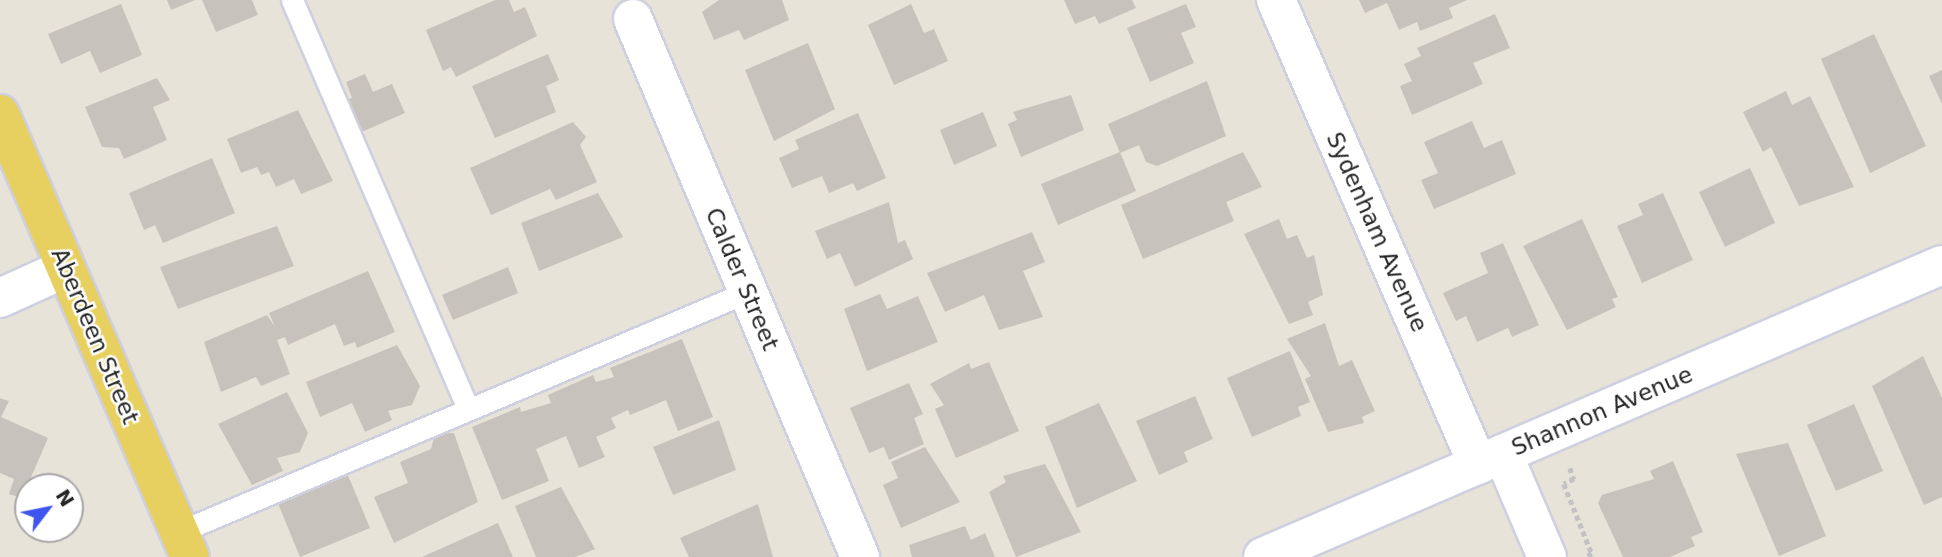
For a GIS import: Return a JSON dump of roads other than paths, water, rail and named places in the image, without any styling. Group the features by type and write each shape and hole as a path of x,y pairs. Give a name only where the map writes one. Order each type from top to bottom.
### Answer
{"main road":[{"name":"Aberdeen Street","path":"0,114 185,544"}],"street":[{"name":"Sydenham Avenue","path":"1276,0 1490,459 1547,557"},
{"name":"Calder Street","path":"631,10 860,557"},
{"name":"Shannon Avenue","path":"1263,557 1942,265"},
{"path":"0,299 66,268"}],"lane":[{"path":"292,0 468,409"},
{"path":"185,544 468,409 747,292"}]}
